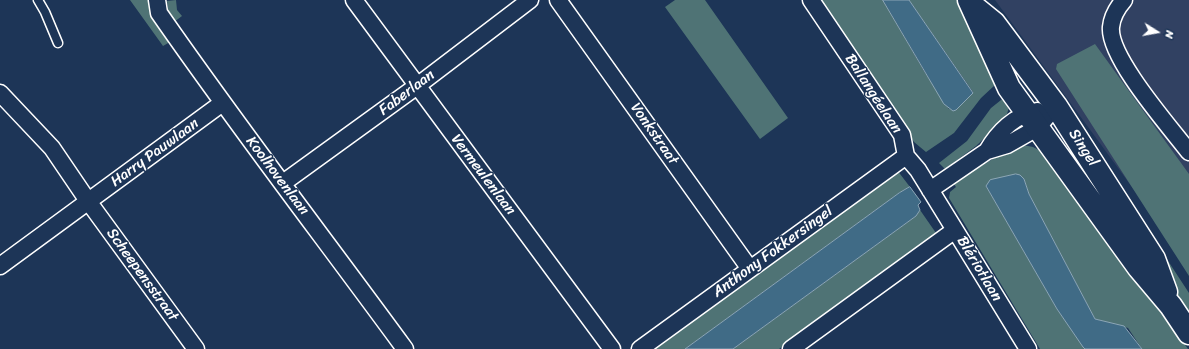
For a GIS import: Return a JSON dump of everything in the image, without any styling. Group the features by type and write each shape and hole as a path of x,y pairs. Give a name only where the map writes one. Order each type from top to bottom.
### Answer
{"main road":[{"name":"Singel","path":"970,2 994,23 1056,106 1154,259 1171,306"},
{"name":"Singel","path":"970,2 1009,88 1031,121 1139,268 1171,306 1189,333"}],"street":[{"name":"Koolhovenlaan","path":"157,0 159,13 222,104 283,183 405,349"},
{"name":"Vermeulenlaan","path":"354,0 612,349"},
{"name":"Faberlaan","path":"283,183 417,86 530,0"},
{"name":"Vonkstraat","path":"558,0 750,269"},
{"name":"Ballangéelaan","path":"812,0 902,135 906,156 930,190"},
{"path":"1124,0 1115,12 1111,28 1115,49 1130,73 1189,152"},
{"path":"0,93 52,148 88,201"},
{"name":"Harry Pauwlaan","path":"0,266 222,104"},
{"path":"930,190 987,151 995,137 1031,121 1056,106"},
{"name":"Anthony Fokkersingel","path":"640,349 906,156"},
{"name":"Blériotlaan","path":"930,190 1028,349"},
{"name":"Scheepensstraat","path":"88,201 196,349"},
{"path":"791,349 808,344 955,230"}],"lane":[{"path":"38,0 45,12 58,43"}],"shaded area":[{"path":"883,0 909,0 973,93 956,110 953,111 944,104"},
{"path":"995,0 1189,0 1189,265 1058,86"},
{"path":"1016,174 1020,175 1024,179 1029,194 1095,319 1124,326 1142,349 1085,349 1083,347 1057,309 986,186 990,180"},
{"path":"910,187 921,202 918,205 920,210 916,216 733,349 685,349 899,193"}],"green space":[{"path":"130,0 151,0 170,42 163,46"},
{"path":"176,0 177,10 182,16 174,22 169,16 167,1"},
{"path":"675,0 705,0 788,118 760,139 665,7"},
{"path":"817,0 883,0 924,71 949,109 973,92 909,0 957,0 998,73 992,77 995,85 981,98 954,133 926,152 914,142"},
{"path":"1095,44 1189,174 1189,276 1056,69 1057,64"},
{"path":"1045,73 1189,293 1189,315 1152,250 1040,75"},
{"path":"1006,96 1012,97 1007,114 976,146 945,169 939,163 967,141 991,108"},
{"path":"1023,145 1033,147 1043,152 1142,282 1188,349 1142,349 1128,328 1095,319 1029,194 1024,179 986,186 1057,309 1085,349 1040,349 949,198 950,192 956,187 953,183 1006,151"},
{"path":"897,170 910,187 899,193 685,349 651,349"},
{"path":"920,210 936,233 779,349 733,349 916,216"}]}
